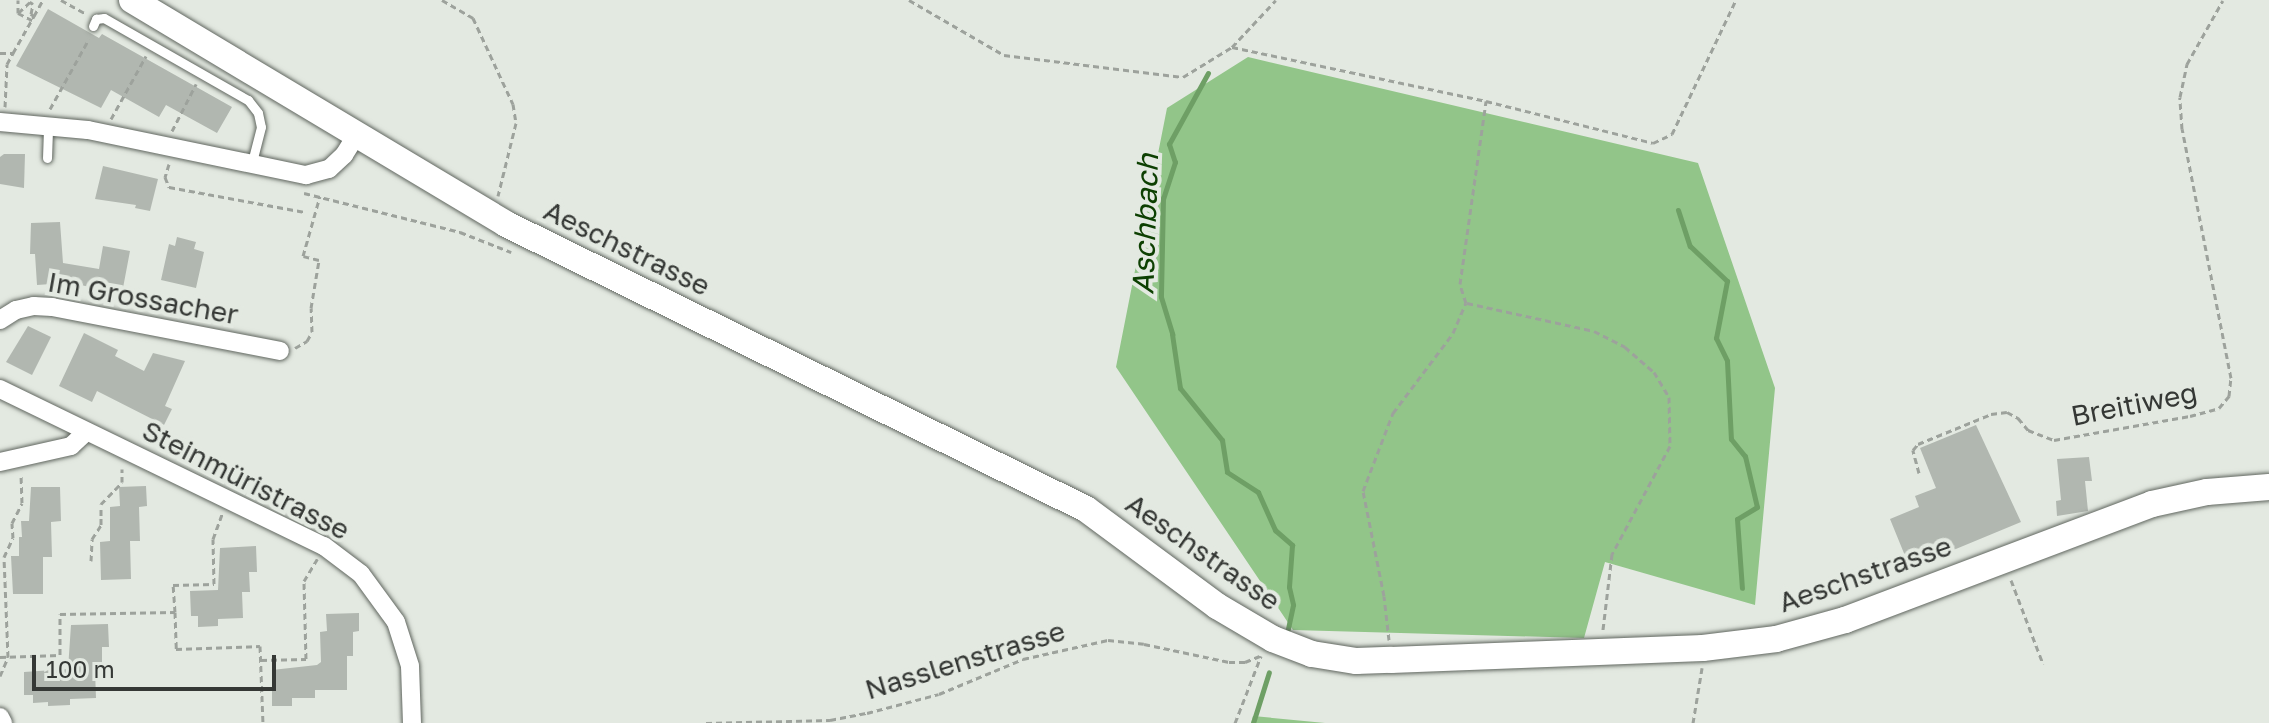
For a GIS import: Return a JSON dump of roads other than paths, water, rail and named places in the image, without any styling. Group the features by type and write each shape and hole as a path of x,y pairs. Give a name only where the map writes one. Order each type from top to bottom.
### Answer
{"main road":[{"name":"Aeschstrasse","path":"132,0 490,214 597,271 1047,488 1124,534 1217,606 1264,651 1356,661 1603,649 1703,648 1776,639 1845,620 2152,504 2207,492 2269,487"}],"street":[{"path":"2,122 49,116 251,166 306,175 329,169 356,136"},
{"name":"Im Grossacher","path":"0,320 16,310 34,306 52,307 280,351"},
{"name":"Steinmüristrasse","path":"0,389 324,546 361,574 396,622 410,666 412,723"},
{"path":"0,462 71,446 86,432"},
{"path":"0,717 3,723"}],"lane":[{"path":"92,30 96,19 104,18 248,100 258,113 261,127 251,166"},
{"path":"47,158 49,116"}],"waterway":[{"name":"Aschbach","path":"1208,73 1169,144 1175,162 1163,198 1161,297 1172,334 1180,388 1222,440 1227,472 1258,492 1275,530 1292,545 1289,587 1293,605 1288,629"},
{"path":"1678,210 1690,246 1727,281 1716,338 1727,361 1731,439 1745,456 1757,507 1737,519 1742,588"},
{"name":"Aschbach","path":"1253,723 1269,672"}]}
